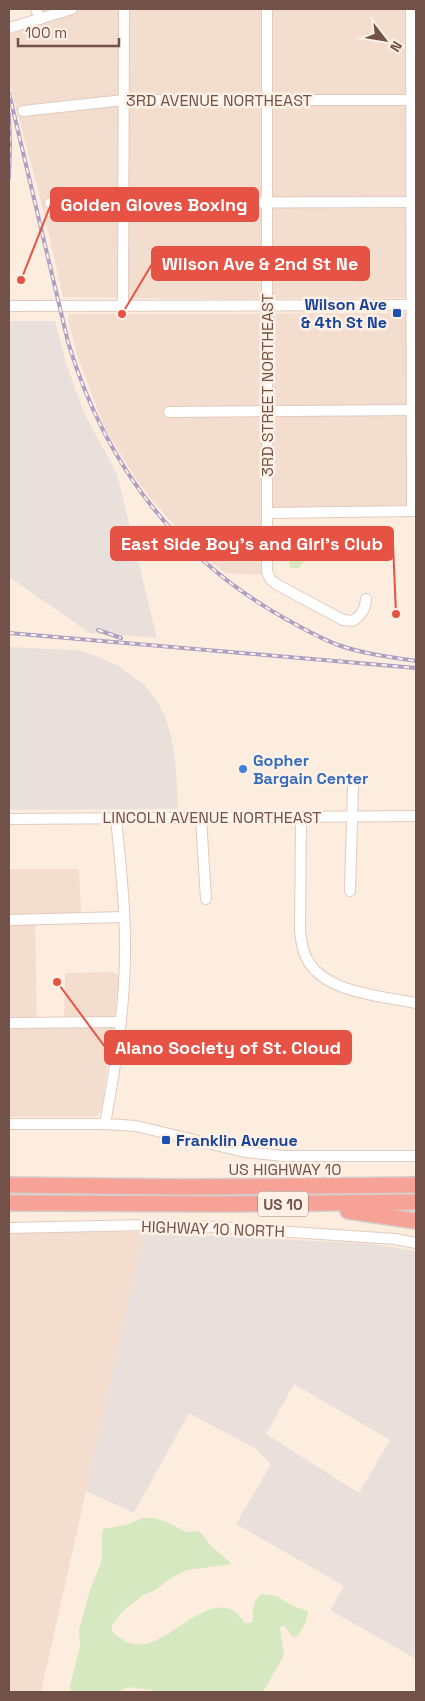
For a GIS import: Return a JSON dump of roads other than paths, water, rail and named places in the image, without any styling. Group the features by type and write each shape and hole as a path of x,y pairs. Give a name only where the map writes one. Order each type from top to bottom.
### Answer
{"highway":[{"name":"US HIGHWAY 10","path":"9,1185 154,1187 416,1185"},
{"name":"US 10","path":"9,1203 225,1204 416,1202"},
{"path":"225,1204 347,1211 416,1221"}],"street":[{"path":"9,28 38,14 72,9"},
{"path":"123,306 124,9"},
{"name":"3RD STREET NORTHEAST","path":"267,9 267,571 270,579 276,584 343,620 353,621 360,616 365,609 366,599"},
{"path":"267,513 414,511 414,100 411,9"},
{"name":"3RD AVENUE NORTHEAST","path":"23,110 124,100 414,100"},
{"path":"50,203 414,202"},
{"path":"9,306 414,305"},
{"path":"169,412 414,410"},
{"path":"350,891 353,786"},
{"name":"LINCOLN AVENUE NORTHEAST","path":"9,819 416,816"},
{"path":"301,817 300,931 306,958 320,974 337,985 416,1002"},
{"path":"104,1124 114,1074 125,970 124,917 116,818"},
{"path":"201,818 206,899"},
{"path":"9,920 124,917"},
{"path":"9,1023 121,1022"},
{"path":"9,1124 104,1124 150,1129 245,1152 284,1156 416,1156"},
{"name":"HIGHWAY 10 NORTH","path":"9,1228 218,1227 395,1239 416,1243"}],"railway":[{"path":"9,93 68,342 83,386 101,427 123,466 148,502 177,535 209,566 245,593 284,618 338,645 367,653 416,661"},
{"path":"9,114 9,178"},
{"path":"98,630 121,638"},
{"path":"9,633 416,668"}],"place":[{"name":"Golden Gloves Boxing","path":"21,280"},
{"name":"Wilson Ave & 4th St Ne","path":"397,313"},
{"name":"Wilson Ave & 2nd St Ne","path":"122,314"},
{"name":"East Side Boy's and Girl's Club","path":"396,614"},
{"name":"Gopher Bargain Center","path":"243,769"},
{"name":"Alano Society of St. Cloud","path":"57,982"},
{"name":"Franklin Avenue","path":"166,1140"}]}
